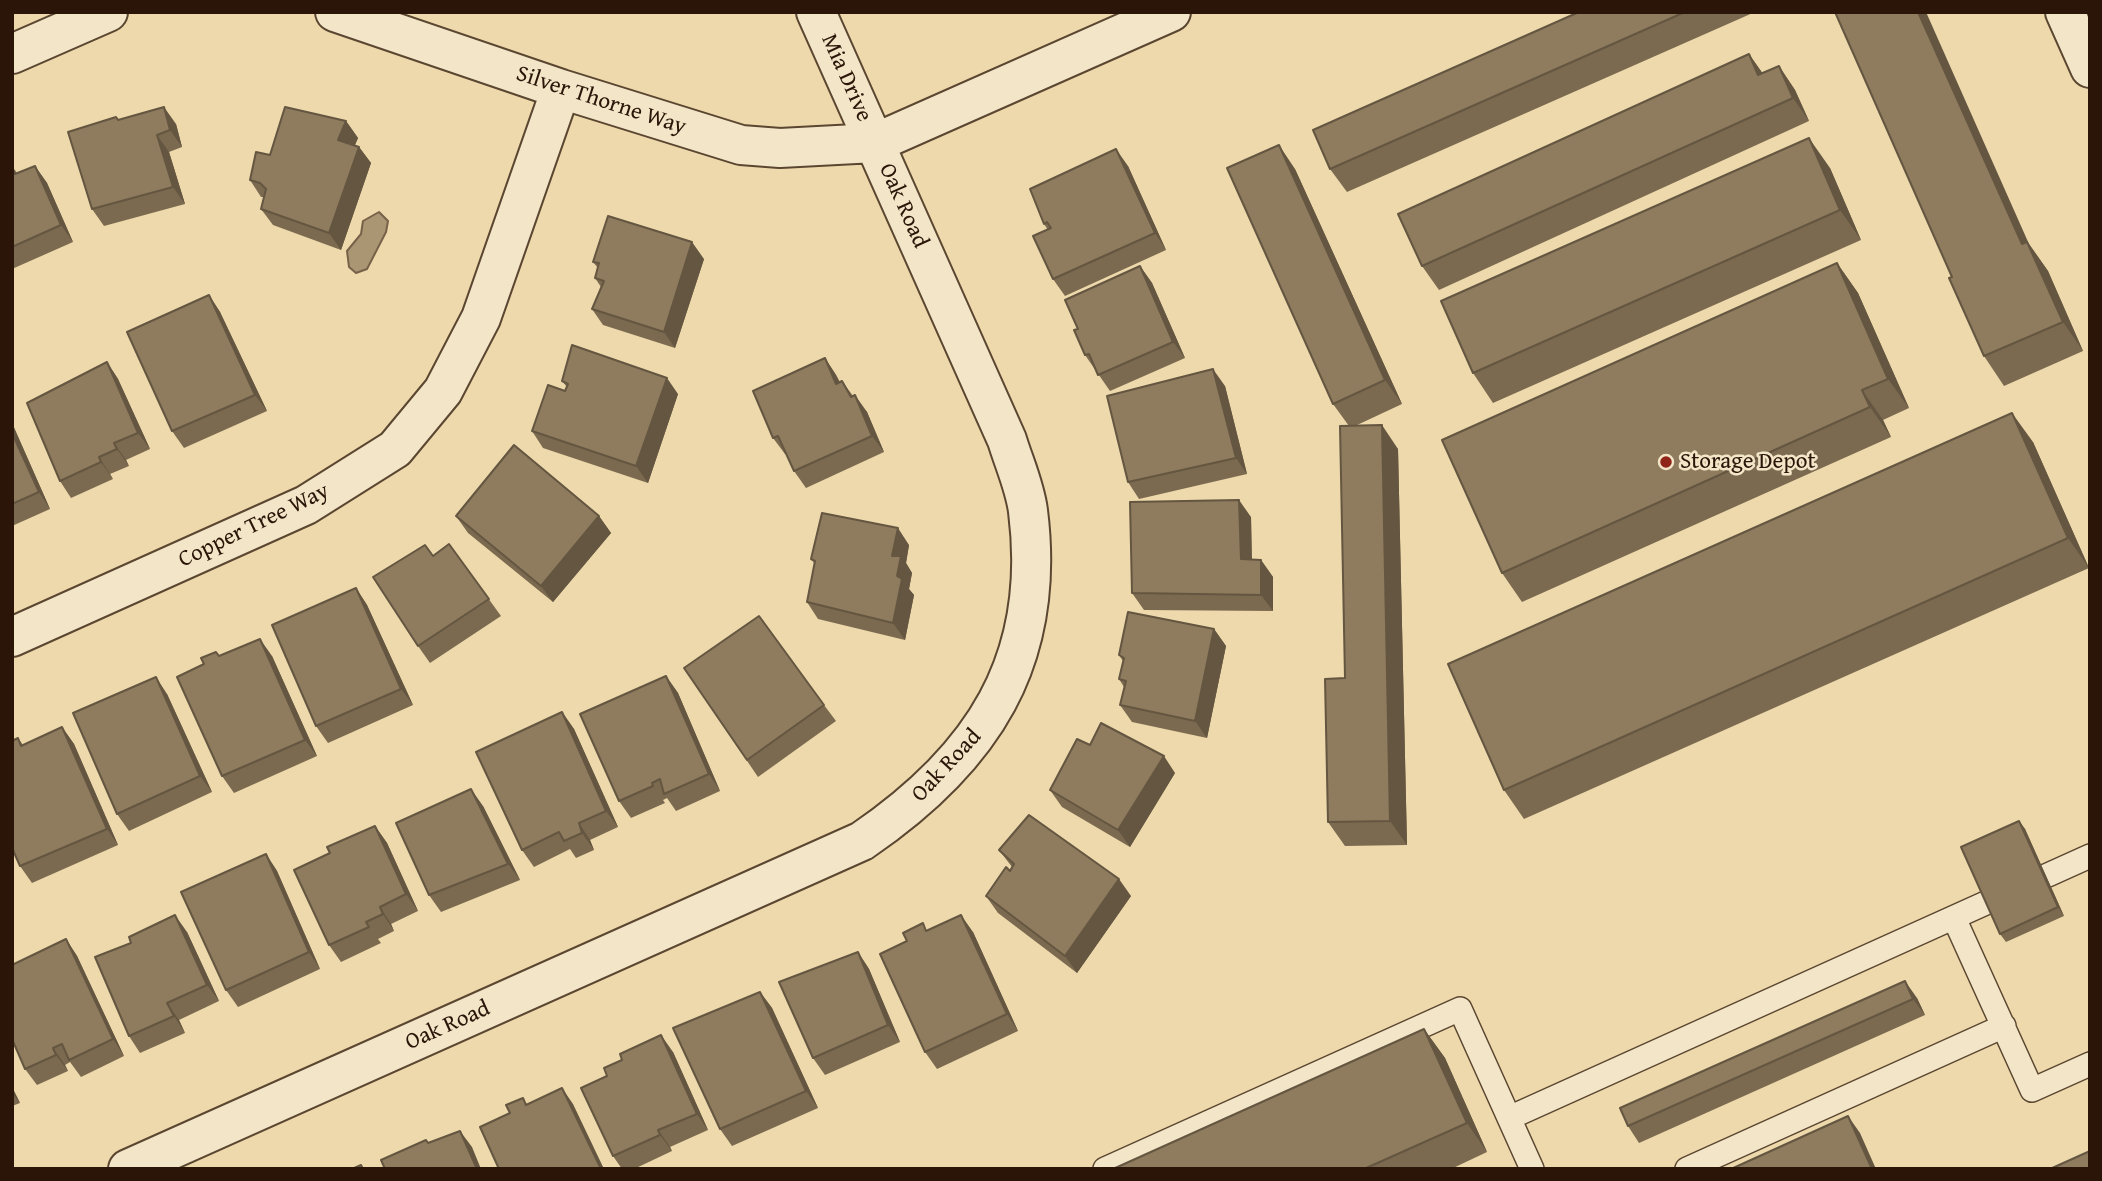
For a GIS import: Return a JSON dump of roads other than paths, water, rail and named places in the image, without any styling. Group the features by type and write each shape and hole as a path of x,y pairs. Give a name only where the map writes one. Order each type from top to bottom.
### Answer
{"street":[{"path":"12,54 108,12"},
{"name":"Silver Thorne Way","path":"335,12 561,89 741,145 780,148 875,143"},
{"name":"Mia Drive","path":"816,12 875,143"},
{"name":"Oak Road","path":"128,1169 862,841 896,818 940,780 980,734 1005,686 1025,629 1031,579 1028,509 1007,440 875,143 1171,12"},
{"path":"2065,12 2090,68"},
{"name":"Copper Tree Way","path":"12,637 306,505 395,449 443,391 481,318 561,89"}],"lane":[{"path":"1509,1118 2090,856"},
{"path":"1954,918 2032,1090 2090,1064"},
{"path":"1104,1169 1460,1009 1532,1169"},
{"path":"1687,1169 2004,1026"}],"place":[{"name":"Storage Depot","path":"1666,462"}]}
